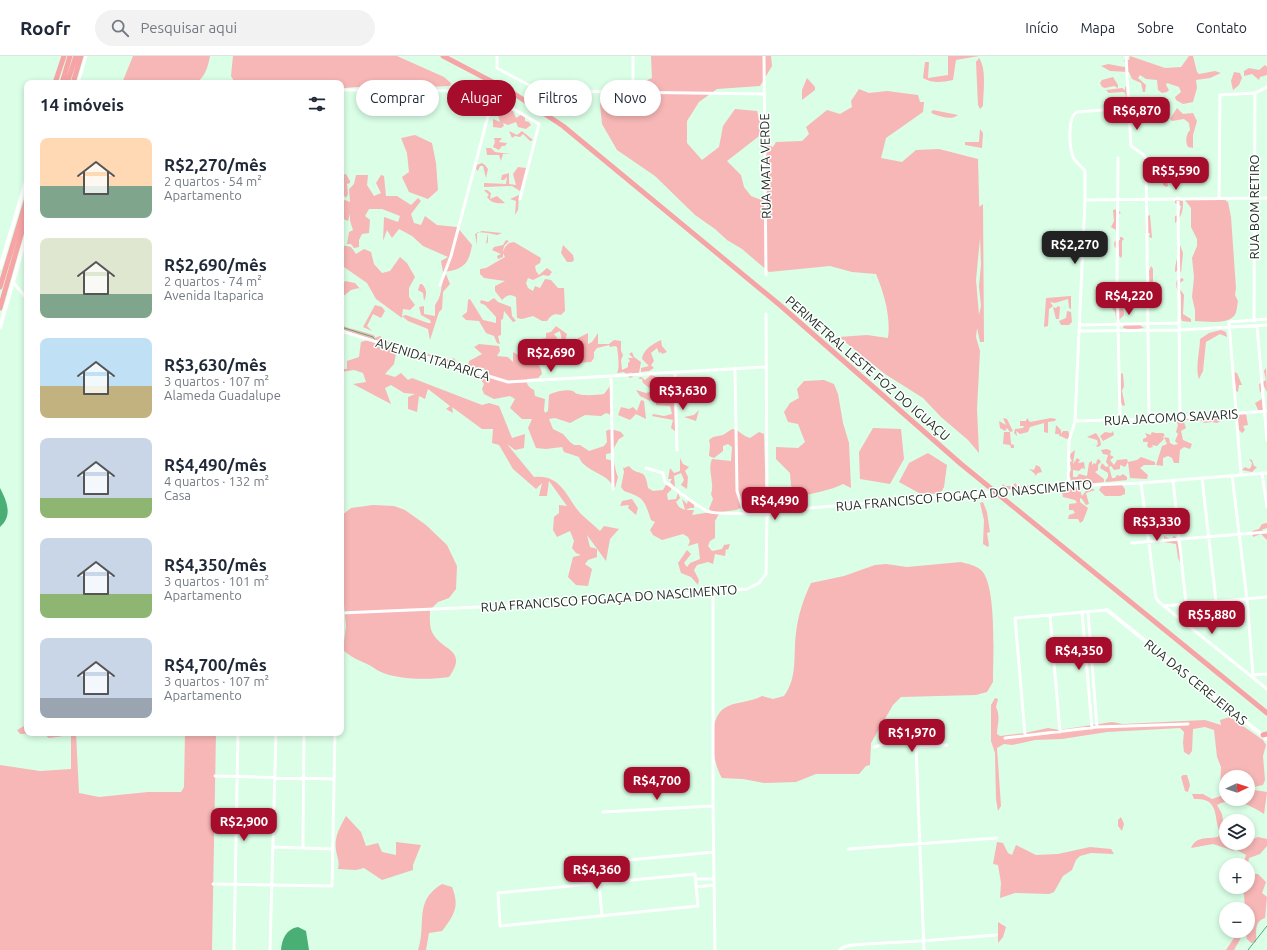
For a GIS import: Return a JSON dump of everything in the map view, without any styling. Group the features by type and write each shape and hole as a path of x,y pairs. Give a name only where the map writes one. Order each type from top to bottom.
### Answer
{"highway":[{"path":"56,80 64,56"},
{"path":"63,80 70,56"},
{"path":"68,80 76,56"},
{"path":"74,80 81,56"},
{"name":"PERIMETRAL LESTE FOZ DO IGUAÇU","path":"443,56 510,91 563,126 781,306 961,464 1267,713"},
{"path":"0,287 24,208"},
{"path":"0,308 24,224"}],"street":[{"path":"79,80 86,56"},
{"path":"497,56 497,68 536,89 545,91 600,92"},
{"path":"633,56 633,80"},
{"name":"RUA MATA VERDE","path":"764,56 766,275"},
{"path":"1126,56 1131,146 1144,155 1146,159 1149,419"},
{"path":"1219,198 1220,95 1255,93 1267,87"},
{"path":"344,90 447,90"},
{"path":"661,92 764,94"},
{"name":"RUA BOM RETIRO","path":"1254,320 1255,93"},
{"path":"1068,486 1069,441 1076,421 1085,200 1085,171 1074,159 1072,152 1070,139 1072,117 1077,112 1128,108"},
{"path":"516,110 539,124 520,199"},
{"path":"440,285 451,256 488,116"},
{"path":"1118,158 1118,331 1120,419"},
{"path":"0,267 24,188"},
{"path":"1085,200 1118,201 1178,198 1267,198"},
{"path":"1178,198 1180,418"},
{"path":"0,327 24,244"},
{"path":"13,282 24,295"},
{"path":"646,468 664,473 665,482 707,511 769,514 767,503 766,314"},
{"path":"1241,475 1235,414 1229,322 1267,320"},
{"path":"1079,325 1179,323"},
{"path":"1079,331 1179,330 1267,325"},
{"path":"1257,326 1266,411 1267,440"},
{"name":"AVENIDA ITAPARICA","path":"344,332 508,382 611,378 675,372 766,367"},
{"path":"734,368 737,491 744,512"},
{"path":"675,372 677,450"},
{"path":"611,378 613,490"},
{"name":"RUA JACOMO SAVARIS","path":"1076,421 1180,418 1266,411"},
{"path":"1262,473 1267,507"},
{"name":"RUA FRANCISCO FOGAÇA DO NASCIMENTO","path":"344,613 554,604 747,589 762,579 767,566 769,514 775,511 1068,486 1142,483 1267,473"},
{"path":"1232,475 1247,599 1252,675"},
{"path":"1202,478 1216,601"},
{"path":"1173,480 1186,604"},
{"path":"1142,483 1156,598 1164,606 1252,675 1267,689"},
{"path":"1132,543 1267,532"},
{"path":"713,592 715,950"},
{"path":"1164,606 1267,597"},
{"path":"1025,735 1015,618 1107,610"},
{"name":"RUA DAS CEREJEIRAS","path":"1107,610 1266,736"},
{"path":"1082,612 1092,728"},
{"path":"1088,612 1097,727"},
{"path":"1050,615 1060,732"},
{"path":"1252,675 1267,674"},
{"path":"1005,738 1097,727 1188,724"},
{"path":"234,950 238,736"},
{"path":"270,950 276,736"},
{"path":"303,848 304,736"},
{"path":"213,884 332,886 335,736"},
{"path":"874,748 884,744 909,742 916,747 948,745"},
{"path":"916,747 924,950"},
{"path":"215,776 334,779"},
{"path":"603,812 713,806"},
{"path":"848,849 997,838"},
{"path":"273,848 332,849"},
{"path":"597,863 714,852"},
{"path":"695,874 698,906 500,926 498,893 599,882 695,874"},
{"path":"696,879 714,879"},
{"path":"599,882 602,916"},
{"path":"696,887 714,885"},
{"path":"840,950 843,947 857,945 924,942 996,935"}],"shaded area":[{"path":"133,56 210,56 206,71 200,80 123,80"},
{"path":"233,56 397,56 444,77 448,80 447,86 439,86 439,80 356,80 356,87 344,88 344,80 233,80 231,76"},
{"path":"651,56 771,56 772,66 760,86 717,89 699,102 687,121 687,143 702,160 719,147 723,126 735,109 757,111 763,133 727,161 741,175 744,187 751,196 764,201 765,160 763,152 767,145 773,147 776,142 802,141 809,134 806,127 827,110 840,114 852,107 851,101 859,89 869,93 887,91 918,95 920,102 924,102 923,112 886,138 881,158 902,162 916,150 939,149 978,159 979,207 983,204 984,342 980,342 977,328 976,337 980,351 977,409 979,453 968,440 941,417 923,398 885,374 839,337 867,335 888,338 888,314 882,289 876,274 852,272 830,266 769,272 742,249 727,240 715,229 695,215 655,176 617,150 602,124 601,116 661,116 661,80 647,80 652,78","holes":["980,230 981,265 979,286 981,306 979,315 976,280"]},
{"path":"948,56 979,56 956,60 953,80 934,82 923,78 925,62 929,62 928,78 948,75"},
{"path":"1130,56 1165,68 1181,67 1189,56 1193,56 1197,72 1199,74 1215,71 1221,73 1210,78 1196,80 1197,88 1193,102 1183,104 1176,100 1175,97 1181,92 1179,87 1167,83 1166,85 1169,90 1162,93 1158,90 1157,80 1146,79 1140,75 1138,78 1146,85 1145,92 1143,92 1141,83 1132,79 1129,72 1110,71 1101,66 1108,64 1124,67 1126,66 1124,60 1129,60"},
{"path":"979,58 983,68 984,81 983,106 980,109 978,105 976,62"},
{"path":"1265,65 1267,67 1267,75 1260,77 1259,80 1252,74 1244,76 1244,71 1249,68 1259,70"},
{"path":"1234,72 1240,73 1242,78 1239,85 1233,90 1231,81"},
{"path":"1113,77 1118,85 1118,88 1114,86 1105,88 1102,87 1100,83 1102,80"},
{"path":"807,78 815,87 815,90 802,100 802,90"},
{"path":"1127,86 1127,102 1124,92 1109,93 1106,90 1122,88 1125,90 1125,87"},
{"path":"1177,108 1183,114 1193,113 1197,121 1193,135 1193,148 1188,147 1186,143 1190,130 1189,123 1184,119 1172,121 1170,119"},
{"path":"933,110 958,115 952,118 946,118 933,114 931,112"},
{"path":"522,114 525,117 525,121 529,122 531,125 526,129 518,127 516,122 508,125 503,123 504,126 501,128 493,127 493,119 500,122 498,116 515,116 516,118"},
{"path":"980,129 983,133 982,148 965,145 965,142 979,142"},
{"path":"509,131 517,135 522,131 533,140 530,141 523,134 520,137 515,136 512,138"},
{"path":"415,135 432,143 436,163 438,190 428,199 409,192 402,177 409,172 407,153 401,138"},
{"path":"494,138 502,138 499,142 507,143 499,150 493,147 495,142"},
{"path":"486,148 491,148 495,152 511,154 503,154 501,161 499,155 487,155"},
{"path":"1163,161 1168,186 1166,187 1163,185 1160,166"},
{"path":"482,163 488,169 486,178 483,166 480,166 478,171 476,169 477,165"},
{"path":"518,167 526,168 520,191 512,186 484,187 484,183 506,184 507,177 504,180 501,180 502,175 509,173 509,184 516,185 513,174"},
{"path":"344,174 346,174 350,181 350,183 347,184 348,194 346,198 344,196"},
{"path":"356,175 368,175 367,185 374,196 381,193 376,183 381,175 384,176 386,196 397,196 411,205 418,198 421,201 411,214 414,223 421,225 425,216 437,225 457,227 472,245 467,262 460,268 443,272 441,261 448,257 423,246 412,236 399,229 392,238 387,230 383,241 384,217 398,222 400,216 382,209 369,209 365,216 370,220 369,233 362,234 359,240 359,247 354,248 351,244 347,244 349,232 353,230 350,221 350,214 348,221 344,219 344,200 350,202 349,189 354,184"},
{"path":"484,190 491,193 490,199 497,196 505,203 491,201 487,197 489,195"},
{"path":"519,195 518,210 515,215 516,201 510,199"},
{"path":"1178,199 1183,201 1183,207 1181,216 1175,223 1175,216 1179,215 1181,206 1175,203 1175,200"},
{"path":"1185,200 1225,200 1228,202 1231,217 1236,288 1235,295 1238,301 1235,315 1226,321 1221,322 1195,321 1195,310 1192,297 1194,277 1192,258 1197,246 1197,239 1191,227 1191,208"},
{"path":"1117,209 1121,213 1116,215 1116,230 1111,227 1114,221 1113,210"},
{"path":"1146,210 1148,227 1148,216 1150,215 1152,238 1149,237 1150,233 1145,233"},
{"path":"482,231 502,233 497,235 479,232"},
{"path":"477,233 477,245 475,234"},
{"path":"1120,237 1124,239 1122,241 1121,258 1119,256 1119,246 1115,248 1114,244 1115,241 1120,240"},
{"path":"506,240 509,241 504,246 503,252 509,243 514,242 541,258 540,263 535,266 539,275 547,268 552,272 549,276 543,275 533,280 528,278 526,283 528,288 533,291 535,286 540,288 545,279 551,280 558,288 564,288 565,311 561,315 553,315 547,321 542,321 533,316 522,319 517,318 516,297 509,296 502,300 495,291 495,286 505,281 484,278 480,274 480,269 486,268 505,257 503,253 503,257 498,259 497,256 501,254 492,250 494,247 503,245"},
{"path":"563,245 573,255 574,260 572,262 567,262 561,253"},
{"path":"1180,245 1183,253 1181,273 1179,270 1175,272"},
{"path":"344,246 351,247 356,254 364,249 371,252 374,264 382,273 390,271 400,257 407,263 415,277 409,288 409,297 415,305 410,310 403,309 402,318 376,299 367,283 344,267"},
{"path":"1151,266 1153,269 1153,291 1150,292 1149,271"},
{"path":"446,274 450,284 443,292 442,309 439,312 430,340 428,329 408,321 402,316 406,315 431,323 430,320 421,315 419,307 424,306 424,314 435,316 435,305 440,297"},
{"path":"1182,278 1184,280 1180,283 1180,289 1184,295 1183,314 1191,319 1191,322 1182,321 1181,318 1181,295 1177,290 1176,284 1177,280"},
{"path":"345,281 355,283 362,291 359,288 351,290 344,296"},
{"path":"420,284 424,286 426,290 426,297 424,301 423,293 418,290"},
{"path":"1071,296 1071,309 1069,308 1068,299 1055,303 1050,302 1053,306 1049,309 1048,326 1044,327 1046,298"},
{"path":"494,298 498,302 511,307 512,316 516,321 513,322 504,311 503,319 501,320 501,335 498,336 500,344 497,343 494,336 486,333 479,321 466,320 462,316 467,312 468,300 470,299 483,320 496,323 496,317 485,305 480,303 481,300 488,302"},
{"path":"1127,300 1129,302 1123,304 1124,315 1117,322 1115,312 1112,308 1115,305"},
{"path":"375,305 382,307 385,311 381,318 373,314 367,326 372,331 363,327"},
{"path":"1058,306 1060,307 1059,319 1056,319 1053,307 1056,308"},
{"path":"1067,311 1071,312 1072,322 1069,325 1061,325 1059,321 1066,318"},
{"path":"1124,325 1140,325 1144,328 1132,330 1123,328"},
{"path":"344,326 371,334 375,336 374,338 380,336 397,349 394,364 385,374 395,377 401,373 408,380 412,378 482,405 489,403 499,406 512,438 525,434 524,448 515,450 507,444 534,477 551,479 557,483 581,514 600,531 604,526 619,529 610,539 606,561 587,535 590,547 597,549 597,557 588,560 585,564 592,569 588,586 576,585 568,577 573,557 581,555 576,553 572,548 574,541 570,531 557,537 553,530 554,517 559,513 559,505 567,506 549,481 547,496 539,496 542,483 536,489 513,469 499,445 492,443 493,429 482,429 452,407 453,413 446,409 450,406 428,389 425,399 419,396 417,412 408,409 408,397 415,394 404,393 391,385 385,388 391,404 353,384 366,382 363,373 354,370 344,372 344,369 347,369 347,361 359,357 361,342 371,339 344,330"},
{"path":"556,326 567,334 565,341 562,341 560,331 554,334 557,338 557,342 551,339 548,343 542,342 541,339 546,338 546,333 551,332"},
{"path":"1221,330 1226,332 1227,337 1220,334 1206,342 1203,371 1199,379 1198,365 1200,339 1209,333"},
{"path":"588,333 588,344 592,342 598,333 598,344 609,344 614,340 621,341 621,351 623,355 621,360 622,370 628,367 628,363 630,361 628,358 633,358 629,354 632,352 634,357 641,362 639,373 633,374 629,372 633,377 630,378 624,372 617,373 618,357 617,347 615,346 610,347 609,345 597,348 591,362 575,363 566,349 546,351 536,357 529,350 523,353 517,350 538,345 549,347 553,344 563,346 572,339 576,343 578,338"},
{"path":"661,340 662,346 667,352 662,354 661,352 659,353 657,348 651,353 654,361 651,365 654,368 649,371 641,372 641,368 649,366 642,359 644,352"},
{"path":"479,344 499,346 500,351 497,356 508,357 513,362 513,352 525,361 530,359 535,361 541,369 542,374 538,378 527,379 527,384 534,390 535,396 545,399 545,413 548,411 549,395 551,394 567,390 584,395 604,394 610,386 611,415 606,413 601,416 585,415 570,423 555,418 549,419 553,429 563,434 574,445 580,445 589,451 604,446 607,442 606,431 611,429 621,432 624,436 619,439 611,453 606,454 606,459 613,461 615,465 618,477 615,488 609,480 583,464 579,457 564,452 562,447 546,449 536,448 528,428 532,419 522,419 510,408 515,399 510,396 494,399 484,394 482,389 484,384 481,380 475,379 474,374 488,378 484,368 468,367 469,361 482,354 474,347"},
{"path":"428,354 450,360 454,358 457,363 464,367 427,356"},
{"path":"1266,368 1267,392 1264,386 1260,393 1259,384 1266,380 1264,371"},
{"path":"1234,372 1237,373 1242,385 1239,385 1238,392 1236,391"},
{"path":"1121,373 1123,374 1124,386 1122,391 1125,405 1123,406 1121,403"},
{"path":"651,375 657,377 654,381 656,383 655,388 649,388 643,383 642,379 638,378 641,377 645,380"},
{"path":"824,380 834,384 838,394 843,423 849,443 851,488 843,484 801,497 791,486 790,473 776,459 776,447 798,448 805,442 798,424 788,422 784,412 790,403 799,398 797,389 804,381"},
{"path":"673,387 675,431 671,428 673,420 652,416 653,414 664,416 672,414 670,406 656,405 656,402 672,398 669,391"},
{"path":"636,390 646,393 657,390 659,392 657,397 650,401 640,396"},
{"path":"1262,399 1263,410 1258,410 1255,403"},
{"path":"641,400 644,401 646,419 636,414 630,420 618,415 621,407 629,409 633,407 637,411"},
{"path":"699,410 696,421 684,417 694,415"},
{"path":"1240,414 1246,414 1248,425 1243,426 1245,430 1242,433 1239,430 1237,418"},
{"path":"1196,416 1198,420 1185,420 1184,422 1186,428 1181,431 1183,440 1192,444 1190,449 1184,447 1180,450 1179,463 1174,463 1172,458 1168,456 1163,458 1163,466 1156,465 1162,446 1167,444 1164,437 1169,438 1170,443 1174,445 1178,444 1175,441 1178,434 1176,432 1178,425 1176,420 1179,419 1182,423 1183,418"},
{"path":"1208,416 1222,417 1222,420 1217,423 1204,423 1200,420 1202,417 1206,418"},
{"path":"1003,418 1007,419 1013,431 1010,432 1007,428 1005,431 1000,428 999,421 1006,425"},
{"path":"1027,418 1030,422 1051,418 1056,419 1055,421 1048,422 1048,433 1044,432 1044,423 1030,427 1028,432 1020,434 1016,431 1017,436 1014,433 1015,429 1023,428 1024,426 1020,426 1020,421 1026,421"},
{"path":"1056,425 1061,430 1061,434 1063,431 1068,431 1070,437 1067,439 1058,435 1060,434 1055,434"},
{"path":"873,428 901,429 904,459 890,484 860,479 859,452"},
{"path":"732,429 750,438 759,432 764,434 766,505 756,509 746,506 736,510 720,512 715,521 715,538 710,541 708,546 712,551 722,549 724,545 730,544 728,550 726,549 725,556 715,554 713,564 708,562 697,565 694,570 699,580 698,585 691,577 681,573 678,563 687,550 691,554 684,563 687,567 690,563 700,559 698,543 688,546 690,541 688,537 683,534 662,540 653,535 650,530 655,522 651,520 645,503 636,496 624,491 621,487 624,472 623,467 629,466 635,471 643,474 647,481 648,488 653,491 663,490 666,485 672,485 671,490 667,494 668,500 676,499 678,493 680,498 676,502 679,507 685,510 682,499 687,504 688,500 694,504 694,508 686,510 694,510 692,515 712,512 709,509 713,499 711,494 712,485 710,468 712,459 731,461 732,447 728,444 723,446 723,451 714,458 709,456 709,440 713,437 723,435"},
{"path":"1113,431 1114,435 1103,441 1100,436 1105,432 1111,433"},
{"path":"1004,432 1010,432 1011,444 1014,445 1014,448 1011,448 1010,445 1003,444"},
{"path":"1153,432 1163,433 1165,435 1163,437 1164,439 1157,446 1152,445 1153,447 1149,448 1147,446 1148,442 1143,442 1143,439 1147,437 1145,433 1151,435"},
{"path":"1096,433 1100,439 1101,445 1098,447 1096,446 1098,444 1097,440 1087,437"},
{"path":"1107,449 1111,451 1110,455 1114,457 1110,460 1114,465 1117,460 1127,459 1128,462 1125,467 1120,465 1120,469 1114,470 1111,466 1109,467 1112,478 1123,474 1127,477 1127,480 1105,481 1108,477 1108,473 1100,468 1102,463 1106,467 1109,466 1106,462 1108,455 1103,454 1101,450"},
{"path":"1075,450 1073,464 1077,458 1080,460 1078,463 1084,462 1085,469 1082,468 1079,471 1073,470 1073,477 1077,477 1079,474 1087,476 1089,463 1092,461 1092,465 1094,463 1096,464 1097,460 1099,459 1101,462 1098,465 1098,470 1095,472 1104,479 1104,482 1077,485 1072,483 1069,474 1071,470 1070,462 1072,461 1069,455"},
{"path":"928,453 947,465 944,487 940,494 919,493 899,482 909,463"},
{"path":"1141,457 1155,462 1155,465 1144,465 1140,468 1148,475 1147,479 1130,478 1128,462 1137,460"},
{"path":"680,458 683,464 689,467 685,471 688,477 687,489 681,485 684,480 681,473 674,476 675,487 670,482 672,479 668,479 670,468 674,473 680,471"},
{"path":"1249,459 1252,460 1254,466 1257,467 1252,472 1242,470 1245,467 1249,469 1251,467 1252,463"},
{"path":"1036,465 1040,467 1042,472 1035,476 1035,474 1029,469 1034,470"},
{"path":"1015,483 1019,487 1032,485 1035,488 1013,490 1001,489 1003,484 1005,486 1013,486"},
{"path":"1102,485 1122,485 1125,489 1125,494 1120,496 1105,496 1099,490"},
{"path":"1079,487 1082,496 1089,487 1095,490 1086,493 1089,504 1086,505 1080,498 1080,502 1088,508 1083,521 1080,523 1078,519 1068,519 1069,515 1075,513 1073,510 1069,510 1069,504 1077,503 1075,500 1063,497 1062,492 1065,488"},
{"path":"0,488 7,503 8,513 4,523 0,527"},
{"path":"632,499 638,508 636,515 628,508 629,505 620,506 622,501"},
{"path":"983,502 987,512 990,532 987,533 988,547 983,544 984,520 980,503"},
{"path":"373,505 394,506 405,510 426,525 447,545 457,566 456,589 449,598 438,602 430,610 430,624 431,630 436,638 455,655 456,661 449,677 415,679 388,675 349,655 344,651 346,626 344,605 344,514 351,508"},
{"path":"1267,523 1267,528 1261,530 1267,532 1267,540 1261,534 1253,537 1252,531 1259,529 1262,524"},
{"path":"1164,536 1171,539 1174,536 1176,537 1182,560 1180,562 1176,544 1164,542"},
{"path":"961,562 981,570 986,578 990,590 993,623 993,682 987,692 976,695 901,697 893,705 871,743 870,765 866,766 859,774 816,774 796,782 764,783 743,779 722,778 716,762 713,742 713,732 718,715 727,706 762,696 773,699 784,696 793,674 797,626 803,602 811,583 844,576 875,565 886,564 907,567"},
{"path":"995,698 998,699 996,707 999,718 997,734 1000,736 1048,728 1059,730 1112,722 1123,724 1205,720 1221,725 1220,720 1230,717 1263,740 1266,745 1263,756 1265,780 1263,785 1255,787 1255,770 1221,770 1217,757 1214,730 1205,727 1193,729 1192,751 1189,755 1184,752 1184,732 1180,728 1107,732 1062,739 1035,740 1012,745 1004,744 997,748 1001,806 998,811 996,799 995,753 991,741 991,705"},
{"path":"24,726 24,734 20,734 17,730"},
{"path":"46,736 64,736 49,738"},
{"path":"71,736 76,736 79,793 99,797 148,792 181,792 184,787 185,736 216,736 212,950 0,950 0,765 40,771 71,769"},
{"path":"1183,775 1187,775 1190,785 1188,792 1185,791 1181,777"},
{"path":"1255,790 1267,792 1264,814 1249,806 1255,806"},
{"path":"1192,794 1203,794 1212,799 1219,796 1219,804 1217,805 1222,814 1219,814 1219,830 1212,805 1203,799 1194,799"},
{"path":"346,816 361,832 366,846 378,843 382,852 396,855 396,842 421,845 413,865 413,870 382,880 364,868 356,870 338,869 339,862 336,850 336,841 338,832"},
{"path":"1121,817 1124,824 1122,831 1118,826 1118,820"},
{"path":"1219,834 1219,846 1213,844 1191,848 1193,844 1199,840 1218,837"},
{"path":"1258,837 1267,839 1267,846 1260,854 1249,858 1245,858 1246,855 1237,850 1255,850 1255,838"},
{"path":"997,842 1003,843 1008,853 1012,855 1016,845 1036,855 1058,854 1090,847 1111,849 1114,854 1091,853 1080,856 1076,860 1072,870 1063,876 1054,892 1049,894 1015,893 1000,898 1001,883 998,865 993,864"},
{"path":"1255,874 1258,874 1266,882 1262,893 1267,897 1265,918 1257,925 1256,942 1251,943 1247,938 1255,938 1255,902 1244,902 1244,895 1255,894"},
{"path":"442,884 452,887 456,900 453,915 442,931 429,933 426,950 418,950 424,905 427,898 433,891"},
{"path":"998,922 1006,927 1003,937 998,943"},
{"path":"298,927 306,931 309,950 281,950 285,935 290,930"},
{"path":"1234,938 1241,938 1234,950 1226,950"}],"waterway":[{"path":"344,328 373,337 375,340"},
{"path":"1248,950 1267,926"}]}
